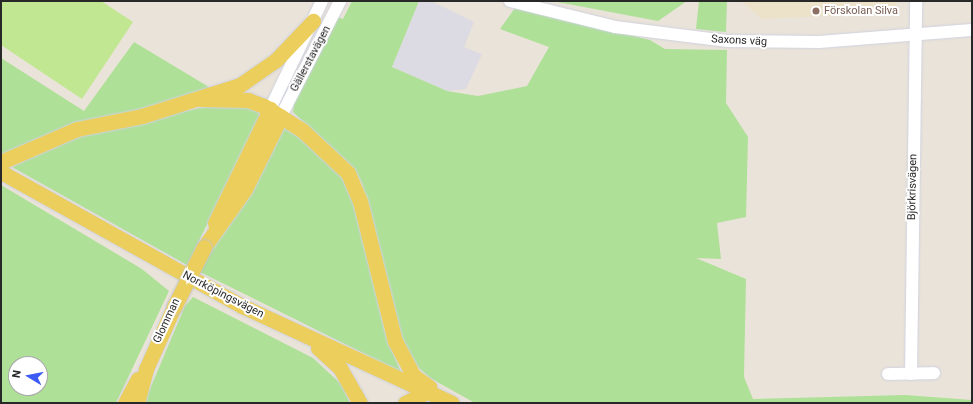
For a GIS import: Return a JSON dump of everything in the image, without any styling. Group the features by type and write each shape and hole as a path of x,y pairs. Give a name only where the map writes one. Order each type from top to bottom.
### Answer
{"main road":[{"path":"1,162 77,129 201,99 240,85 262,72 313,21"},
{"path":"201,99 248,100 276,113 322,146 348,173 360,201 395,341 414,376 449,402"},
{"name":"Glomman","path":"125,403 146,369 174,307 213,231 221,207 276,113"},
{"name":"Norrköpingsvägen","path":"1,172 134,249 308,338 449,402"},
{"path":"308,338 340,368 360,403"},
{"name":"Glomman","path":"137,403 146,369"},
{"path":"405,403 427,392"}],"street":[{"name":"Gällerstavägen","path":"276,113 322,1"},
{"name":"Gällerstavägen","path":"276,113 340,1"},
{"name":"Saxons väg","path":"510,1 615,27 728,41 796,42 972,30"},
{"name":"Björkrisvägen","path":"911,374 916,1"},
{"path":"888,374 934,374"}],"shaded area":[{"path":"419,1 431,1 474,22 464,47 482,54 466,89 447,91 392,67"},
{"name":"Förskolan Silva","path":"741,1 898,1 894,8 871,14 762,19"}],"green space":[{"path":"1,1 101,1 133,22 82,99 1,45"},
{"path":"352,1 419,1 392,67 447,91 478,96 527,86 549,47 500,29 515,8 650,40 665,49 727,50 726,103 748,137 746,217 717,223 721,259 696,258 746,279 744,377 753,399 905,395 972,400 972,403 475,403 430,378 417,366 401,339 362,183 354,169 293,112 295,97 337,17 343,19"},
{"path":"552,1 687,1 658,21"},
{"path":"699,1 727,1 726,32 696,29"},
{"path":"134,42 219,93 1,159 1,58 84,111"},
{"path":"209,106 247,106 262,113 187,265 12,167 80,134"},
{"path":"281,125 289,127 342,176 356,205 385,333 401,372 200,272"},
{"path":"1,185 142,269 169,291 116,403 1,403"},
{"path":"193,297 313,358 342,385 350,403 144,403 185,306"}],"place":[{"name":"Förskolan Silva","path":"816,11"}]}
